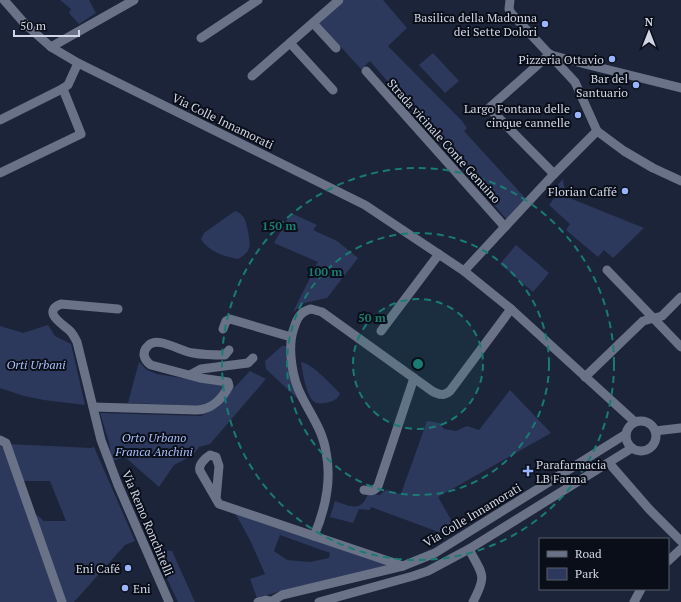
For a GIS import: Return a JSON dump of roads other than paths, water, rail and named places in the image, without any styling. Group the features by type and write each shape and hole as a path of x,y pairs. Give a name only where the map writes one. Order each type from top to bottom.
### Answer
{"street":[{"name":"Via Colle Innamorati","path":"4,0 25,24 51,47 78,63 365,205 464,271 511,309 635,422"},
{"path":"51,47 134,0"},
{"path":"201,38 258,0"},
{"path":"252,76 339,0"},
{"path":"510,0 510,11 575,82 597,130 624,151 653,168 681,181"},
{"path":"313,23 336,48"},
{"path":"290,43 333,90"},
{"path":"550,54 575,62 681,88"},
{"path":"550,54 489,108 554,174"},
{"path":"0,120 68,85 78,63"},
{"path":"575,82 577,70 580,66 586,64"},
{"name":"Strada vicinale Conte Genuino","path":"366,71 505,227"},
{"path":"0,173 81,134 63,88"},
{"path":"464,271 597,130"},
{"path":"381,332 438,254"},
{"path":"607,270 681,347"},
{"path":"585,377 643,321 662,316 681,298"},
{"name":"Via Remo Ronchitelli","path":"118,309 61,304 56,307 53,313 55,319 72,333 77,342 101,440 115,478 169,602"},
{"path":"314,536 322,516 329,468 326,451 317,424 301,396 295,380 292,362 291,337 295,323 302,313 311,309 322,312 432,392 441,395 450,391 511,309"},
{"path":"223,329 226,321 230,319 291,337"},
{"path":"93,407 202,410 210,407 229,386 228,382 190,375 149,364 144,357 144,352 146,347 154,342 192,353 225,355 229,350"},
{"path":"190,375 201,368 248,363 252,358"},
{"path":"364,490 376,490 378,486 414,378"},
{"path":"635,422 647,422 655,430 656,439 651,447 643,451 632,448 627,442 626,434 629,427 635,422"},
{"path":"655,430 681,428"},
{"name":"Via Colle Innamorati","path":"258,602 266,600 273,602 282,595 403,566 435,553 626,434"},
{"path":"0,440 6,443 62,602"},
{"path":"319,602 414,576 441,564 632,448"},
{"path":"609,463 649,509 681,540"},
{"path":"216,499 219,504 403,566"},
{"path":"469,548 481,571 483,579 481,587 473,602"},
{"path":"669,560 681,549"},
{"path":"634,602 640,590"}],"place":[{"name":"Basilica della Madonna dei Sette Dolori","path":"545,24"},
{"name":"Pizzeria Ottavio","path":"612,59"},
{"name":"Bar del Santuario","path":"636,85"},
{"name":"Largo Fontana delle cinque cannelle","path":"578,115"},
{"name":"Florian Caffé","path":"625,191"},
{"name":"Parafarmacia LB Farma","path":"528,471"},
{"name":"Eni Café","path":"128,568"},
{"name":"Eni","path":"125,588"}],"park label":[{"name":"Orti Urbani","path":"36,364"},
{"name":"Orto Urbano Franca Anchini","path":"154,444"}]}
